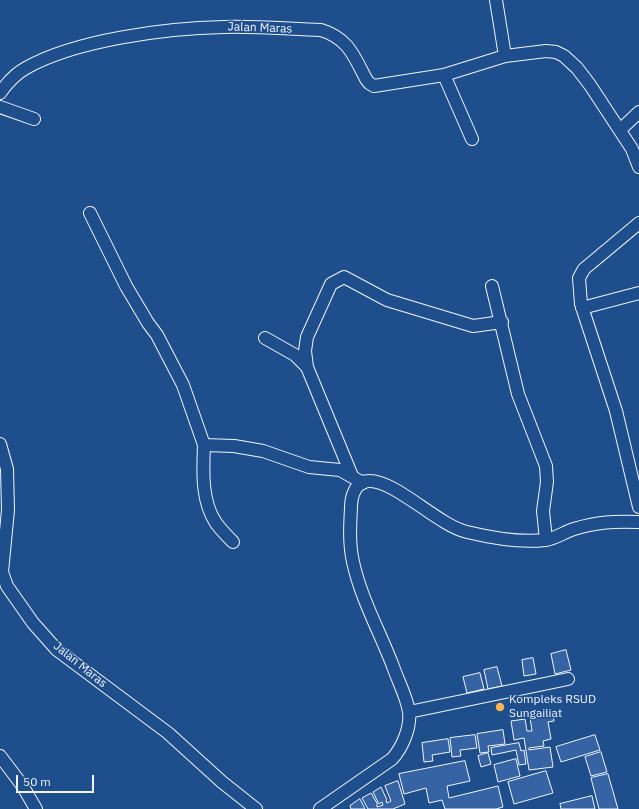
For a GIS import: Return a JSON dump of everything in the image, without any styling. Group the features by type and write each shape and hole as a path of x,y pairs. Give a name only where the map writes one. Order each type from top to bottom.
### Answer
{"street":[{"path":"496,0 505,56"},
{"name":"Jalan Maras","path":"0,93 14,77 25,69 45,59 72,49 126,37 223,27 307,30 330,33 348,46 366,79 374,86 444,75 505,56 546,51 556,52 564,56 577,68 632,149 639,167"},
{"path":"444,75 472,139"},
{"path":"0,107 34,119"},
{"path":"620,130 639,112"},
{"path":"90,213 126,286 157,335 183,385 204,445 204,479 209,509 217,524 233,542"},
{"path":"639,223 584,269 579,278 582,308 616,411 639,507"},
{"path":"352,476 307,367 305,351 307,338 331,284 344,276 387,300 473,326 502,322"},
{"path":"492,286 502,322 518,394 546,466 548,482 543,511 546,540"},
{"path":"582,308 639,293"},
{"path":"265,338 295,355 307,367"},
{"name":"Jalan Maras","path":"0,444 7,469 8,510 2,572 7,586 33,623 58,650 168,733 222,782 256,809"},
{"path":"204,445 234,446 263,451 309,467 340,470 363,483"},
{"path":"320,809 384,766 399,751 406,733 409,712 383,639 361,590 353,563 349,534 351,502 353,493 363,483 371,481 383,485 439,519 464,532 493,538 546,540 568,531 601,522 639,522"},
{"path":"409,712 568,679"},
{"path":"0,756 22,785 36,809"}],"building":[{"path":"566,650 571,670 555,674 551,654"},
{"path":"533,658 536,674 524,676 522,660"},
{"path":"497,667 502,686 488,689 484,670"},
{"path":"480,673 484,689 467,693 463,677"},
{"path":"553,714 554,721 548,722 551,739 543,741 544,746 529,748 529,750 550,747 553,767 529,770 524,738 514,740 511,721 525,719 527,731 532,731 530,717"},
{"path":"503,730 505,744 488,746 489,752 480,753 477,734"},
{"path":"475,735 477,748 460,750 461,756 452,757 450,738"},
{"path":"595,735 600,750 561,762 556,747"},
{"path":"448,739 450,752 432,755 433,761 424,762 422,743"},
{"path":"519,743 521,751 524,750 526,764 519,765 516,750 492,755 491,748"},
{"path":"601,752 607,772 591,776 585,757"},
{"path":"488,753 491,764 481,767 478,756"},
{"path":"516,759 520,776 498,782 494,765"},
{"path":"465,761 470,781 447,786 449,798 498,786 503,807 496,809 445,809 442,800 429,803 426,788 404,794 399,774"},
{"path":"546,771 553,793 514,804 508,782"},
{"path":"608,774 618,809 599,809 591,778"},
{"path":"398,781 405,804 393,809 368,809 362,798 371,793 377,803 377,807 383,805 382,802 379,804 373,792 381,787 387,803 391,801 385,786"},
{"path":"592,796 595,809 561,809 560,804"},
{"path":"360,799 365,809 351,809 350,806"}],"place":[{"name":"Kompleks RSUD Sungailiat","path":"500,707"}]}
